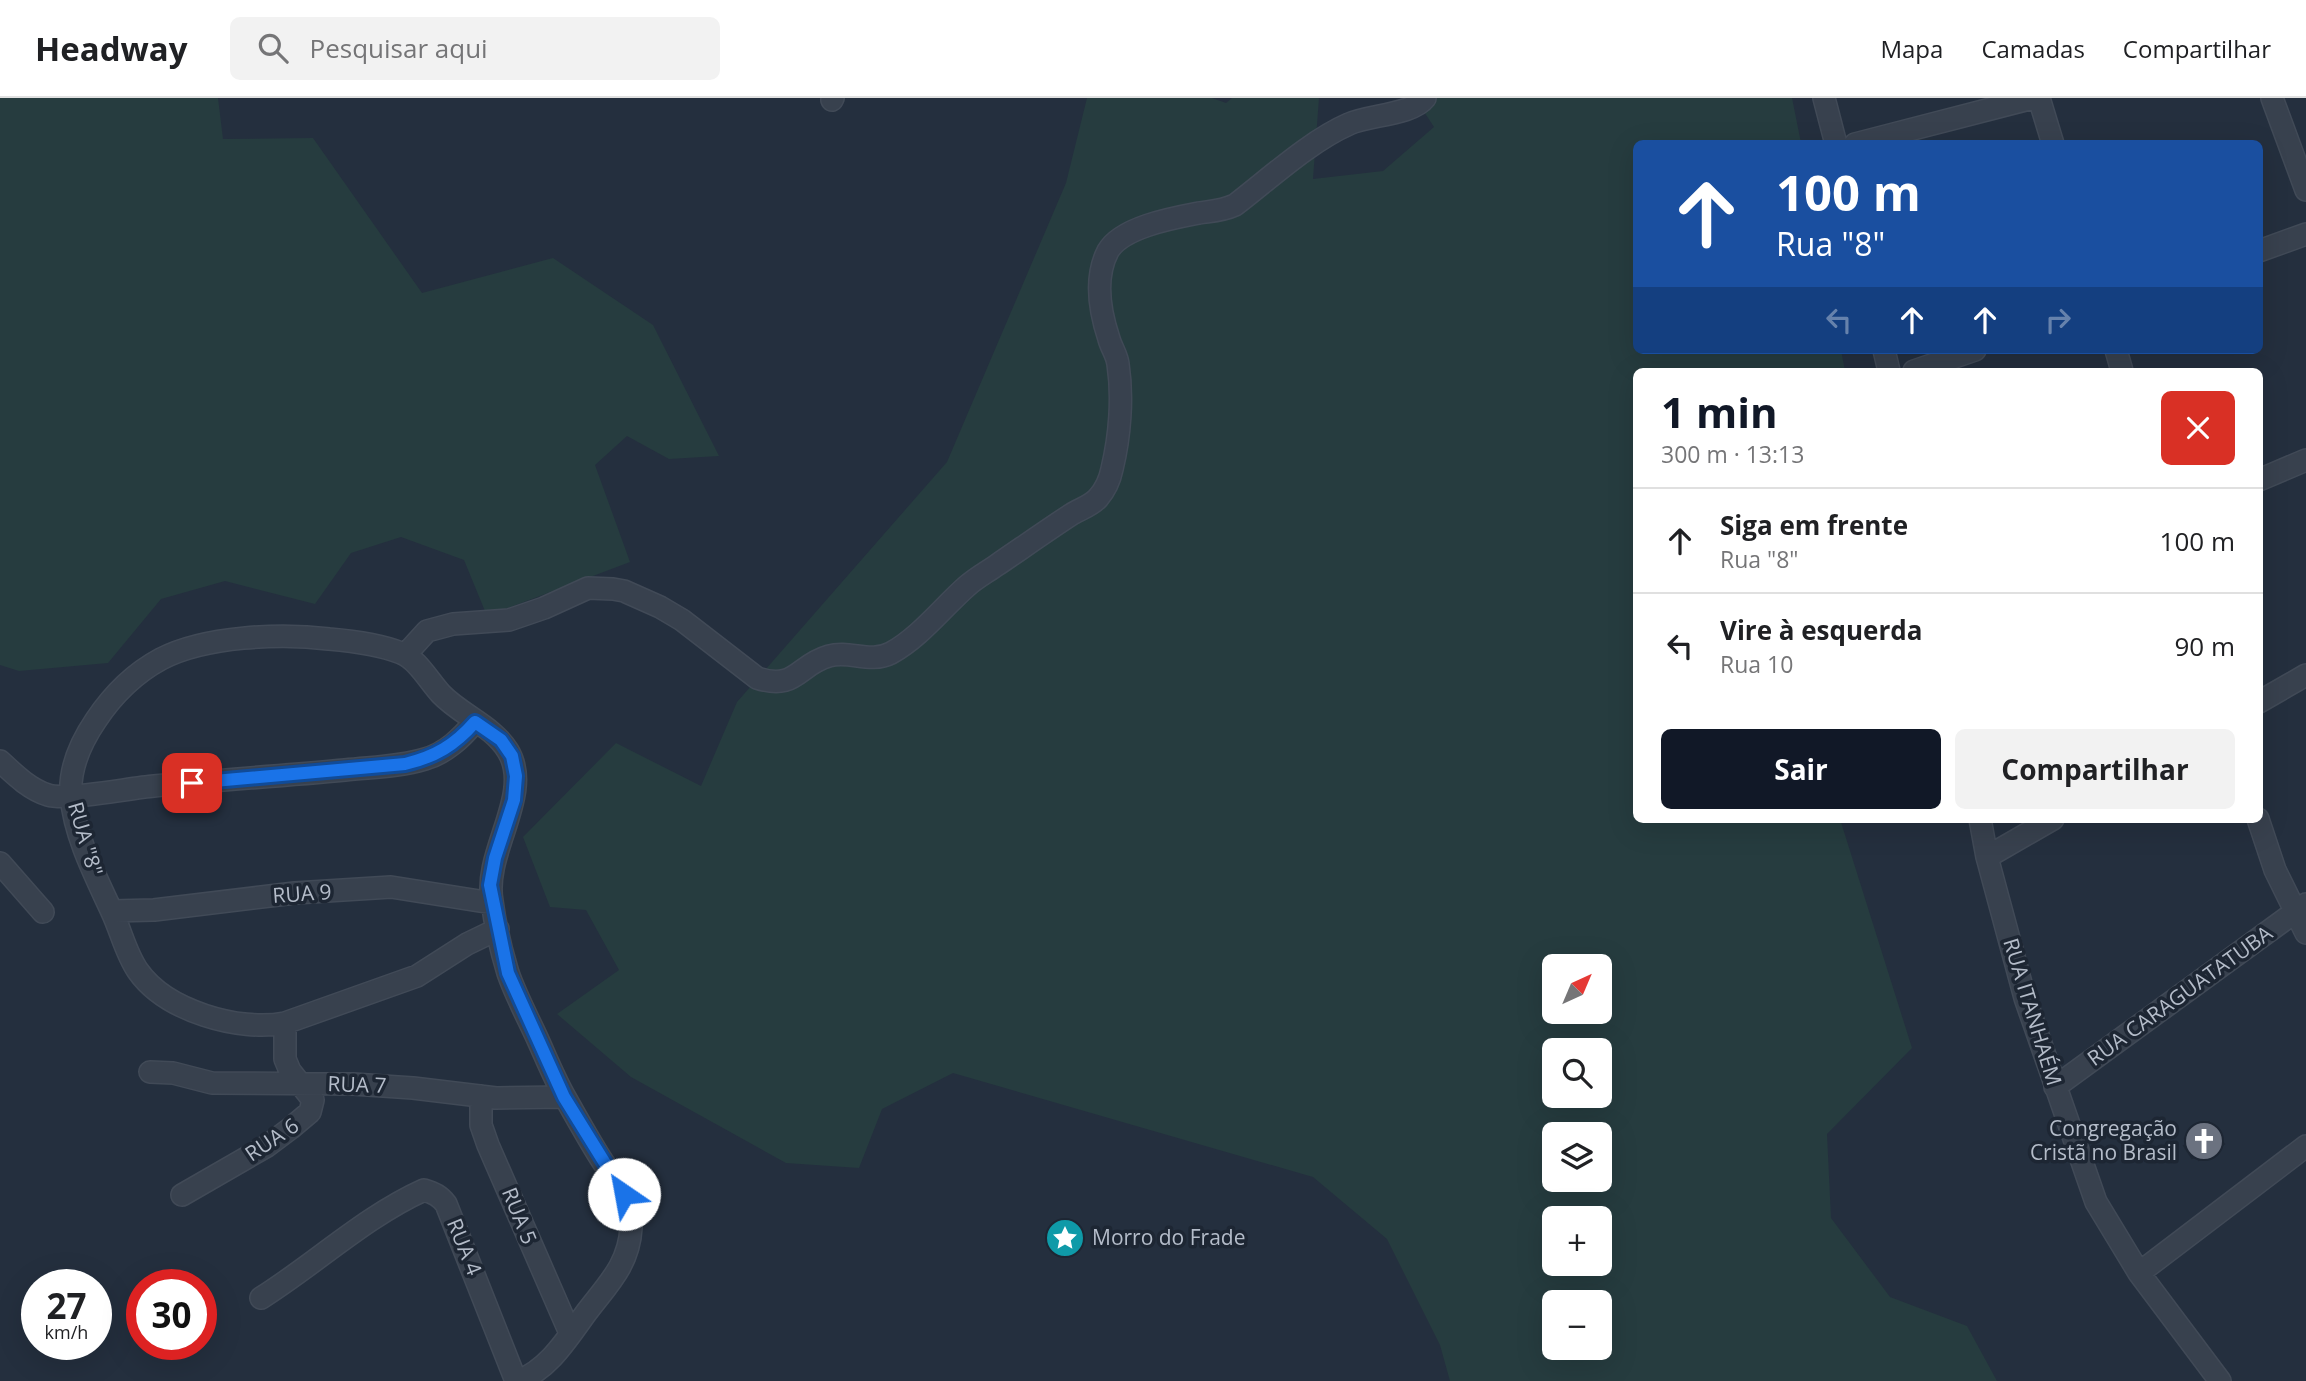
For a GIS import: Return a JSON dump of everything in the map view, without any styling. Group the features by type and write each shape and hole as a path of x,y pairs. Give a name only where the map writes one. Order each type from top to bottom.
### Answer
{"street":[{"path":"517,1381 538,1372 624,1262 630,1239 632,1213 624,1194 564,1097 508,973 490,885 495,858 514,800 516,776 512,756 501,740 455,708 406,654 427,631 453,624 509,620 588,588 624,591 660,607 682,620 716,649 757,678 771,683 785,682 828,656 842,653 879,658 892,652 914,636 974,581 1030,541 1089,506 1105,488 1112,470 1121,393 1118,361 1108,339 1098,291 1102,267 1109,249 1132,231 1201,213 1222,211 1235,205 1337,129 1353,122 1409,108 1425,98"},
{"path":"1824,98 1835,140"},
{"path":"1871,140 2036,98 2052,140"},
{"path":"2272,98 2306,190"},
{"path":"2263,250 2306,234"},
{"path":"1923,368 1963,354"},
{"path":"2263,478 2306,460"},
{"name":"RUA \"8\"","path":"406,654 360,643 271,635 191,648 162,659 117,693 87,733 79,751 72,772 71,796 87,855 135,968 151,987 171,1001 250,1026 285,1023 416,976 467,944 501,939"},
{"path":"2263,700 2306,676"},
{"path":"0,761 32,788 49,796 71,796 153,786 405,764 441,752 460,739 475,722"},
{"name":"RUA ITANHAÉM","path":"1981,823 1987,857 2025,999 2096,1202 2139,1273 2220,1381"},
{"path":"1987,857 2046,823"},
{"path":"2259,823 2275,870 2301,908 2306,933"},
{"path":"0,863 43,912"},
{"name":"RUA 9","path":"112,911 154,910 295,893 391,887 492,903"},
{"name":"RUA CARAGUATATUBA","path":"2054,1087 2301,908"},
{"name":"RUA 6","path":"182,1195 267,1146 307,1116 313,1106 313,1100 290,1071 285,1059 285,1023"},
{"name":"RUA 7","path":"150,1072 173,1073 212,1083 384,1085 496,1098 564,1097"},
{"name":"RUA 5","path":"481,1096 481,1125 488,1146 570,1333"},
{"path":"2139,1273 2306,1146"},
{"name":"RUA 4","path":"261,1298 347,1237 408,1197 424,1190 440,1196 446,1204 517,1381"}],"green space":[{"path":"0,98 218,98 223,139 313,138 422,293 553,258 653,325 719,456 669,459 627,436 595,465 630,562 487,616 464,560 401,537 351,553 315,604 225,581 161,599 108,663 19,671 0,665"},
{"path":"1087,98 1212,98 1226,103 1232,98 1319,98 1313,179 1383,171 1434,127 1415,98 1792,98 1800,140 1633,140 1633,354 1842,354 1844,368 1633,368 1633,823 1841,823 1912,1048 1827,1134 1831,1218 1890,1297 1967,1326 1997,1381 1450,1381 1440,1345 1387,1239 1313,1177 953,1073 882,1109 859,1168 786,1163 631,1077 557,1014 619,970 586,910 550,907 523,837 616,743 701,786 737,702 947,462 1066,183"}],"building":[{"name":"Congregação Cristã no Brasil","path":"2209,1122 2224,1144 2199,1160 2196,1156 2192,1158 2184,1146 2188,1144 2185,1139"}],"place":[{"name":"Congregação Cristã no Brasil","path":"2204,1141"},
{"name":"Morro do Frade","path":"1065,1238"}],"route":[{"path":"192,783 405,764 441,752 460,739 475,722 501,740 512,756 516,776 514,800 495,858 490,885 508,973 564,1097 624,1194"}]}
